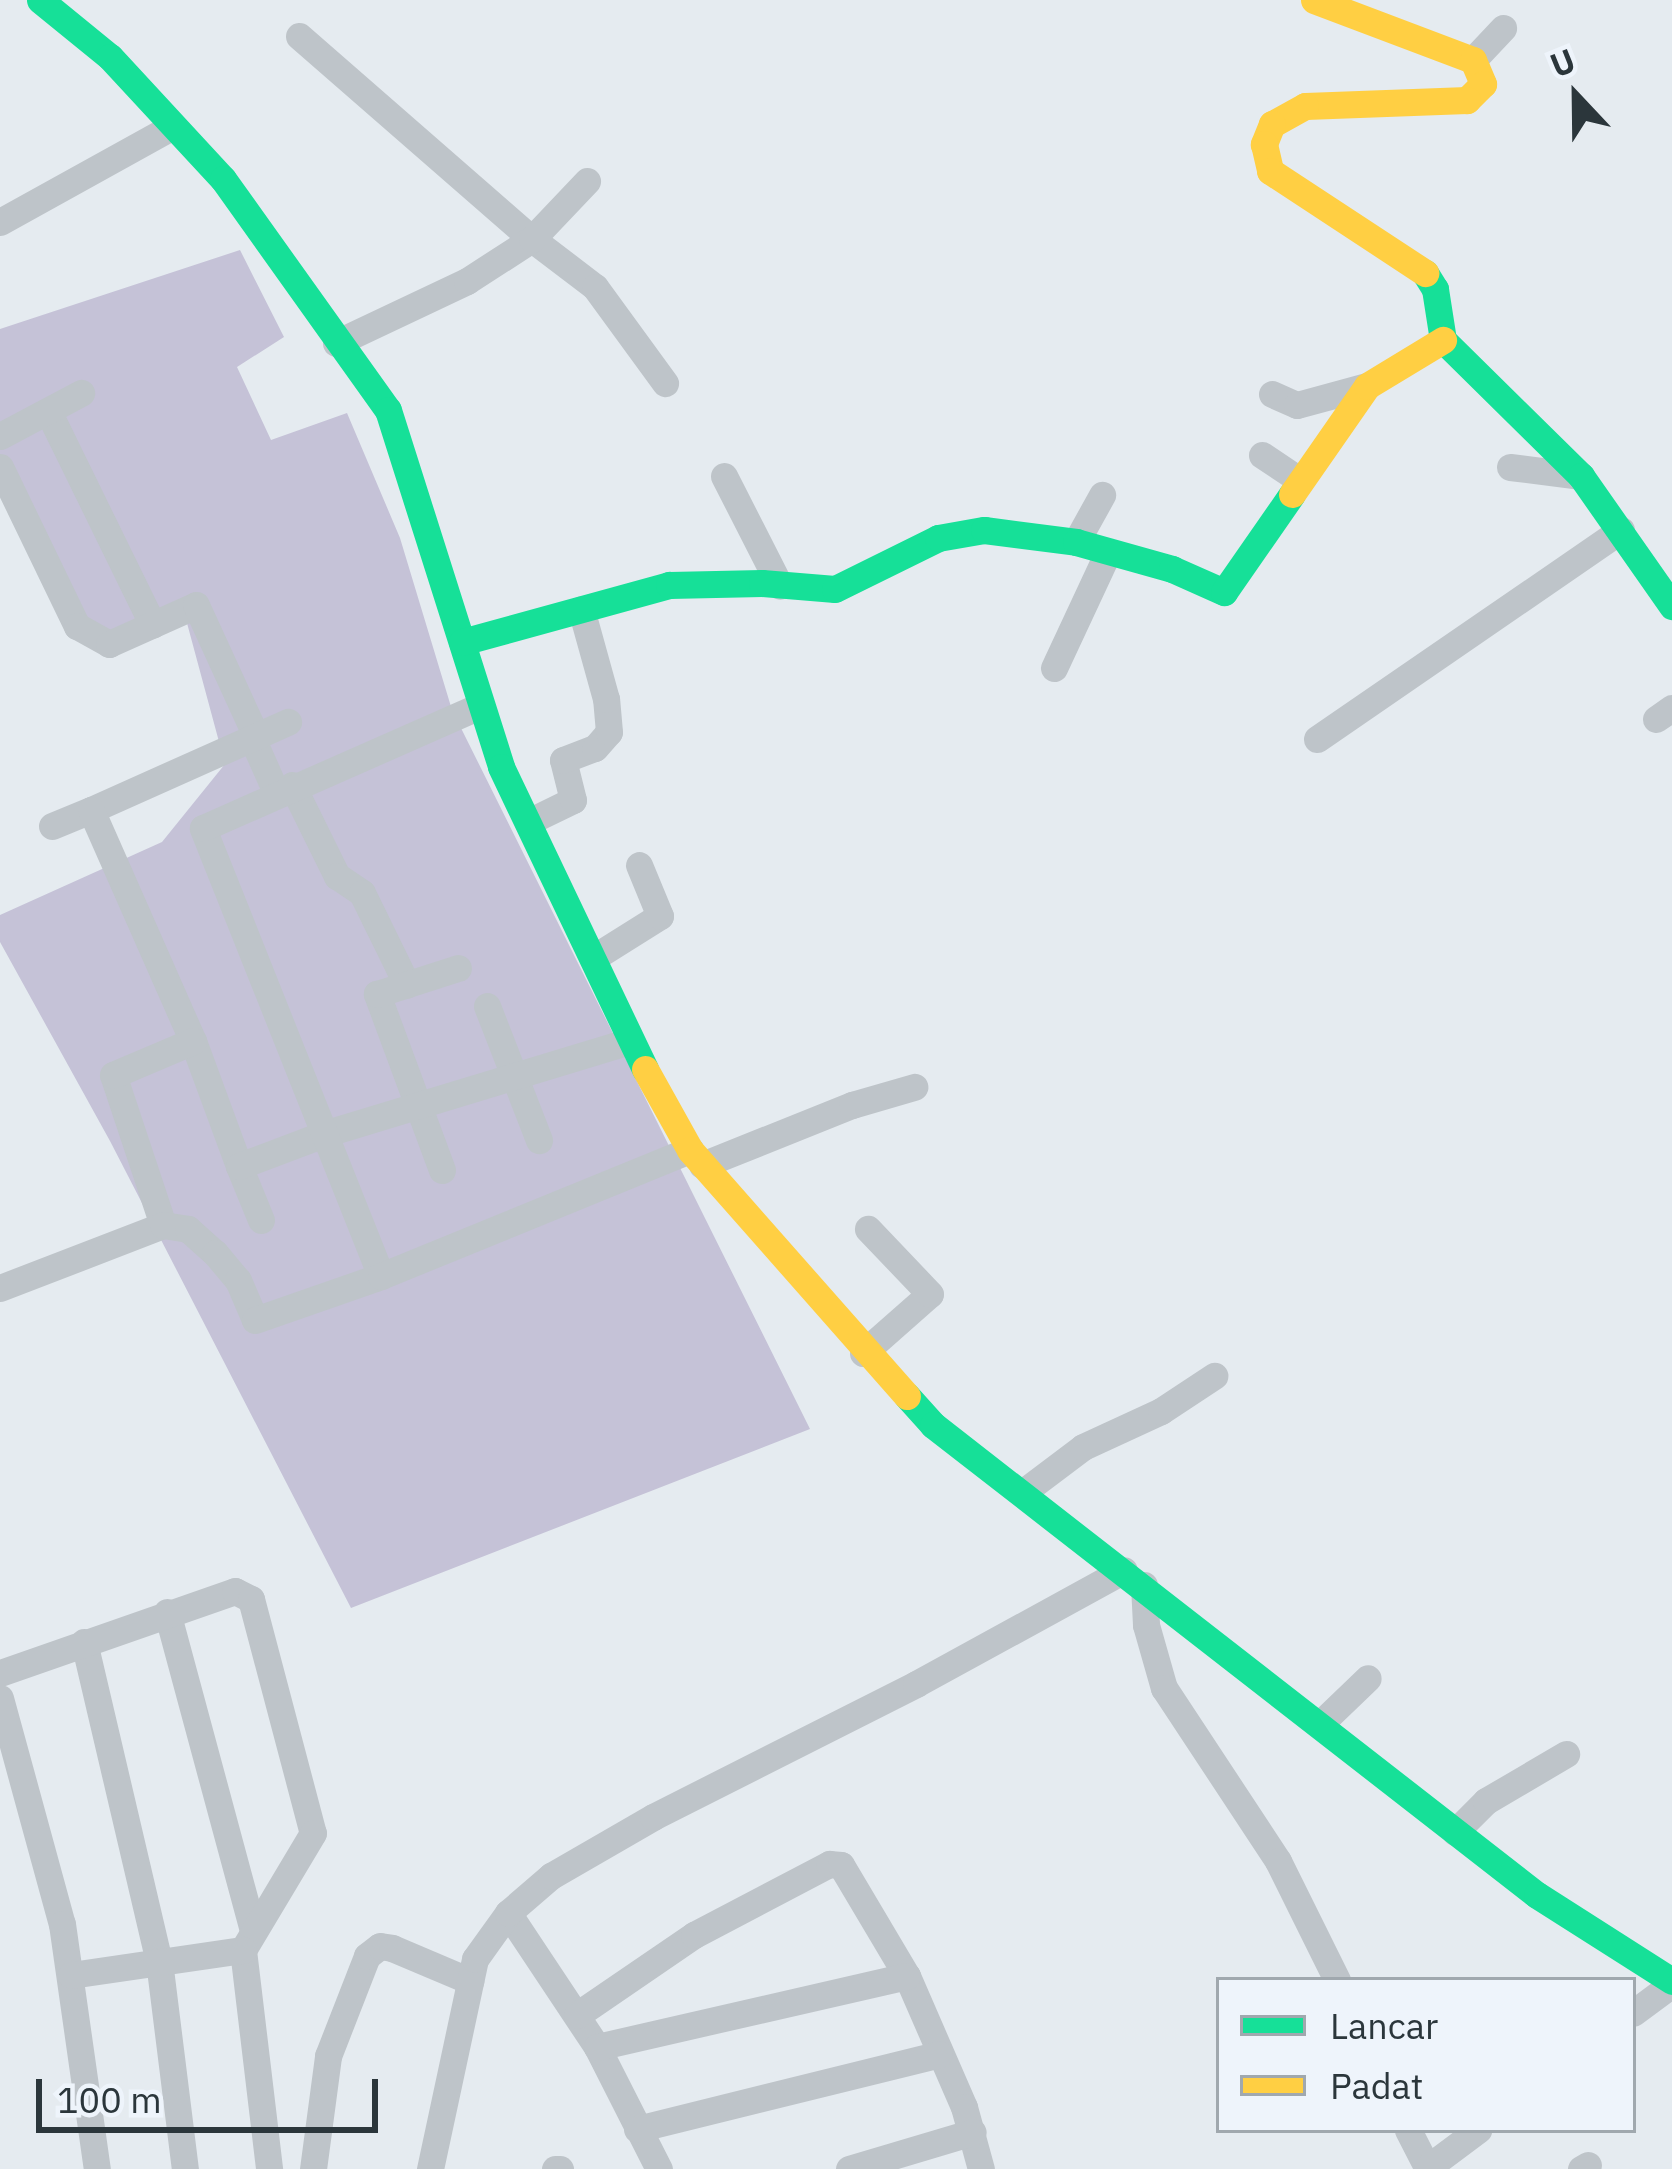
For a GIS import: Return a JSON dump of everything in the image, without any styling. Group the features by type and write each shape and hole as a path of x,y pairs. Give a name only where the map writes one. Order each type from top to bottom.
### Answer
{"street":[{"path":"1314,0 1473,60 1483,84 1467,100 1305,106 1272,124 1264,144 1270,172 1420,265 1435,289 1443,340 1581,476 1622,530 1664,573 1672,606"},
{"path":"44,1 110,57 269,238 336,343 388,410 479,706 630,1041 696,1158 863,1353 933,1425 1134,1577 1455,1832 1594,1935 1672,1983 1636,2011"},
{"path":"1473,60 1503,28"},
{"path":"299,35 532,239 595,286 665,383"},
{"path":"0,222 173,126"},
{"path":"336,343 466,281 532,239 587,181"},
{"path":"1272,394 1297,405 1367,386 1443,340"},
{"path":"462,642 669,585 835,589 938,538 984,530 1076,542 1172,569 1223,592 1367,386"},
{"path":"0,436 81,393"},
{"path":"48,411 153,625"},
{"path":"1262,455 1298,479"},
{"path":"0,467 77,626 109,644 196,605 254,737 337,876 362,892 407,985"},
{"path":"1510,467 1581,476"},
{"path":"724,476 780,586"},
{"path":"1076,542 1102,494"},
{"path":"1317,740 1622,530"},
{"path":"1054,668 1108,552"},
{"path":"528,822 573,800 563,760 595,748 609,731 606,699 580,609"},
{"path":"381,1276 203,828 284,788 479,706"},
{"path":"52,826 288,722"},
{"path":"92,810 194,1041 261,1220"},
{"path":"593,958 660,916 639,866"},
{"path":"442,1170 377,994 458,968"},
{"path":"488,1006 539,1140"},
{"path":"163,1225 113,1075 194,1041"},
{"path":"239,1166 326,1133 630,1041"},
{"path":"0,1288 163,1225 188,1229 215,1253 238,1280 254,1320 696,1158 914,1087"},
{"path":"863,1353 930,1294 868,1228"},
{"path":"1022,1493 1083,1447 1161,1411 1214,1376"},
{"path":"430,2169 470,1981 482,1946 508,1913 551,1876 653,1816 1134,1577"},
{"path":"1134,1577 1164,1688 1277,1861 1335,1977"},
{"path":"0,1673 240,1590 251,1599 258,1622 313,1833 248,1941 71,1975"},
{"path":"167,1612 248,1941 269,2169"},
{"path":"84,1642 159,1961 185,2169"},
{"path":"1320,1724 1368,1678"},
{"path":"0,1698 71,1975 97,2169"},
{"path":"1455,1832 1486,1801 1566,1754"},
{"path":"577,2015 694,1935 829,1864 849,1871 907,1976 973,2132 981,2169"},
{"path":"508,1913 597,2047 659,2169"},
{"path":"313,2169 328,2056 367,1955 380,1946 392,1948 470,1981"},
{"path":"597,2047 907,1976"},
{"path":"637,2129 939,2054"},
{"path":"849,2169 973,2132"},
{"path":"1410,2133 1428,2168 1474,2133"}],"shaded area":[{"path":"240,250 284,337 237,367 271,440 347,413 400,538 452,710 810,1429 351,1608 110,1141 0,942 0,915 162,842 225,764 184,612 85,645 0,462 0,329"}],"traffic: fast":[{"path":"40,0 110,57 223,179 388,410 501,767 645,1069"},
{"path":"1425,273 1435,289 1443,340 1581,476 1672,606"},
{"path":"462,642 669,585 762,583 835,589 938,538 984,530 1076,542 1172,569 1224,592 1292,494"},
{"path":"907,1396 933,1425 1537,1895 1672,1981"}],"traffic: slow":[{"path":"1314,0 1473,60 1483,84 1467,100 1305,106 1272,124 1264,144 1270,171 1425,273"},
{"path":"1292,494 1367,386 1443,340"},
{"path":"645,1069 690,1150 907,1396"}]}
